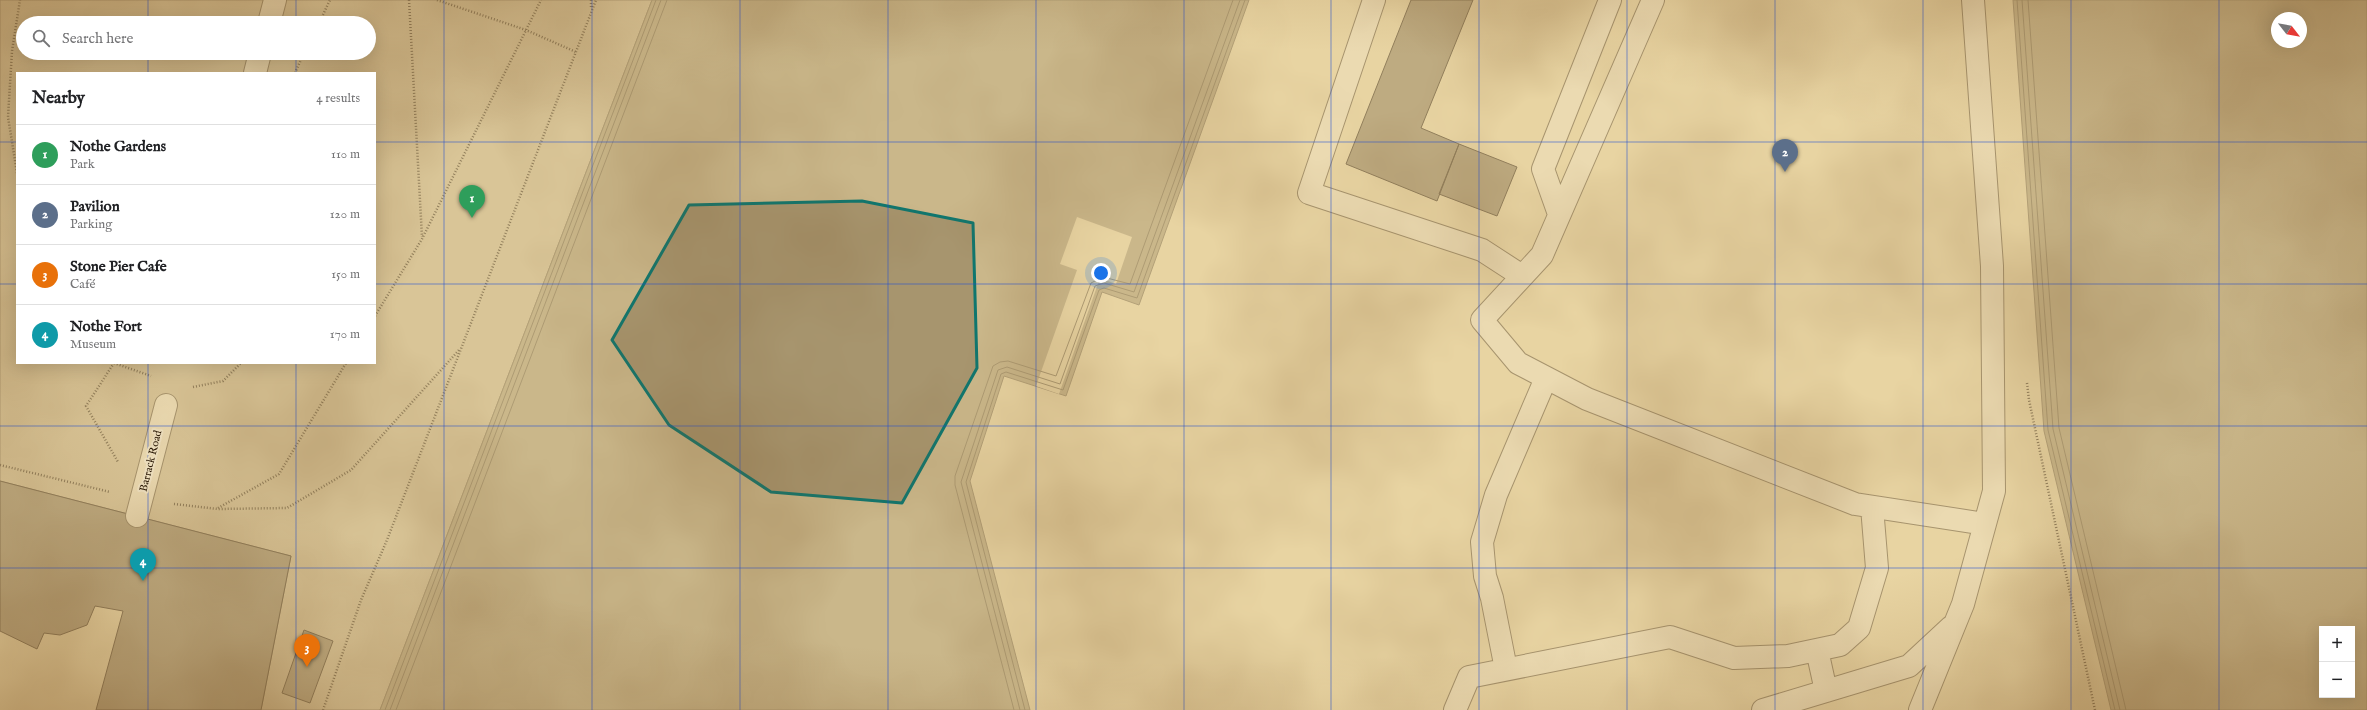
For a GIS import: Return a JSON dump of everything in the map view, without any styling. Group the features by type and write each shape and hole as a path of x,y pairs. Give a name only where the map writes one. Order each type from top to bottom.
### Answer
{"lane":[{"path":"270,16 275,0"},
{"path":"1374,0 1309,193 1482,250 1522,276"},
{"path":"1559,214 1543,169 1610,0"},
{"path":"1653,0 1542,255 1482,320 1518,363 1594,402 1855,504 1985,524"},
{"path":"1964,0 1975,23"},
{"path":"1920,710 1963,604 1994,491 1992,266 1973,0"},
{"path":"255,72 258,60"},
{"path":"1506,669 1492,598 1485,576 1482,542 1496,495 1546,378"},
{"name":"Barrack Road","path":"139,508 166,405"},
{"path":"1455,710 1469,677 1670,637 1734,658 1788,656 1840,645 1859,628 1877,568 1872,507"},
{"path":"1762,710 1909,666 1955,624"},
{"path":"1817,650 1826,691"}],"path":[{"path":"17,16 20,0"},
{"path":"322,16 330,0"},
{"path":"409,0 422,239"},
{"path":"437,0 526,30 576,52"},
{"path":"376,314 422,239 541,0"},
{"path":"591,0 591,12"},
{"path":"324,710 361,600 387,540 596,0"},
{"path":"16,26 12,51 8,117 16,167"},
{"path":"295,72 301,60"},
{"path":"0,465 139,508 287,508 351,470 460,349"},
{"path":"112,453 86,406 113,364"},
{"path":"218,509 279,474 345,364"},
{"path":"2027,377 2029,400 2095,710"}],"highlighted area":[{"path":"862,201 973,223 977,368 902,503 771,492 669,425 612,340 689,205"}],"shaded area":[{"path":"0,0 652,0 380,710 261,710 291,556 0,481"}],"water":[{"path":"652,0 1249,0 1139,305 1102,292 1066,396 1004,376 970,481 1030,710 380,710"},
{"path":"2013,0 2367,0 2367,710 2111,710 2044,431"}],"pier":[{"path":"1077,217 1132,237 1116,284 1100,278 1059,394 1036,386 1077,270 1060,264"}],"building":[{"path":"1411,0 1473,0 1421,128 1459,144 1437,201 1346,164"},
{"path":"1459,144 1517,167 1497,216 1439,194"},
{"path":"0,481 291,556 261,710 96,710 123,611 95,606 87,625 60,635 44,633 37,649 0,631"},
{"path":"304,630 333,641 310,703 282,693"}],"place":[{"name":"Pavilion","path":"1785,172"},
{"name":"Nothe Gardens","path":"472,218"},
{"name":"Nothe Fort","path":"143,581"},
{"name":"Stone Pier Cafe","path":"307,667"}]}
